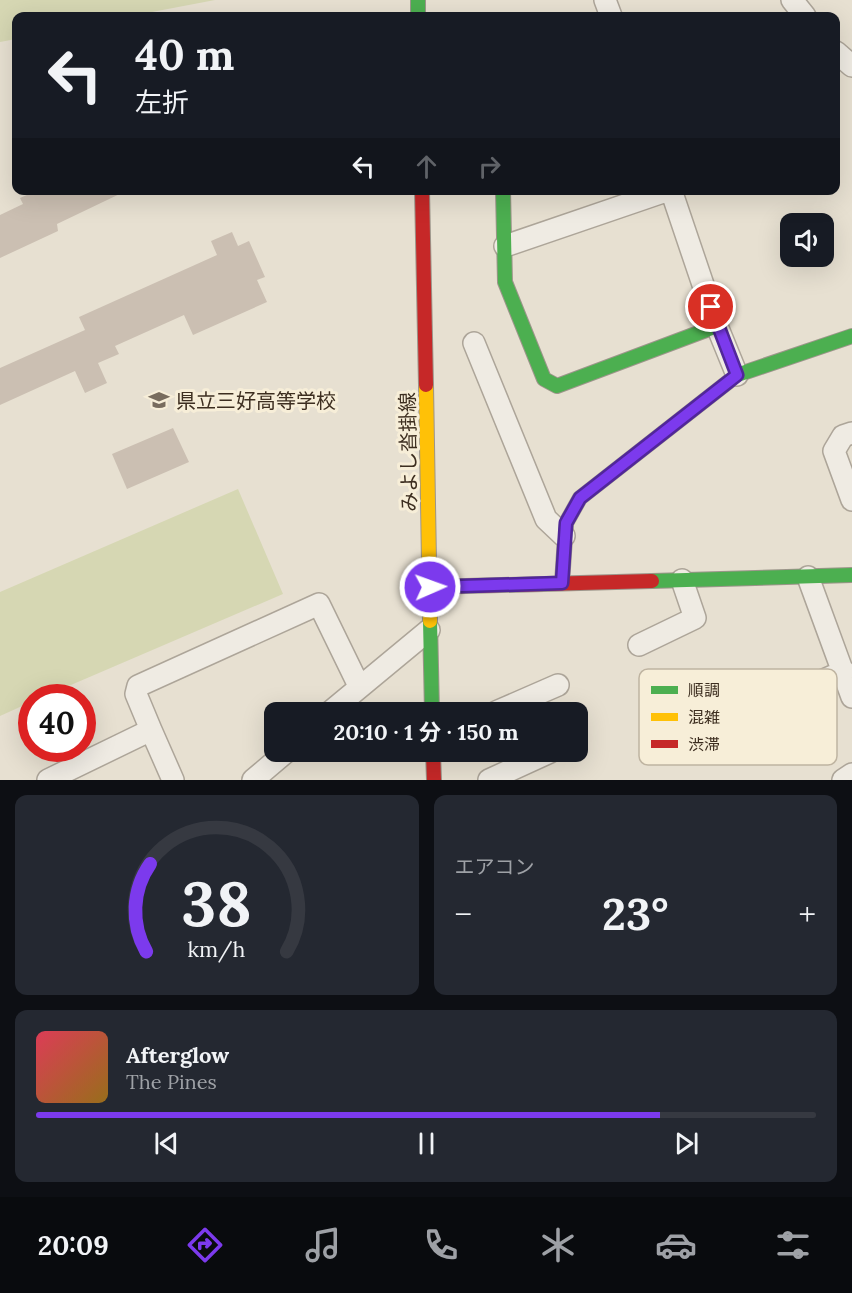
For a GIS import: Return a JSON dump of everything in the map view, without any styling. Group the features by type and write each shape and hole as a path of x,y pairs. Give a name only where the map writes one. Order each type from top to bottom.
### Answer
{"street":[{"path":"792,0 802,12"},
{"path":"840,56 852,66"},
{"name":"みよし沓掛線","path":"422,195 432,702"},
{"path":"503,195 505,282 544,379 550,384 557,386 717,326"},
{"path":"506,246 655,195"},
{"path":"672,195 717,326 737,375"},
{"path":"562,583 564,536 570,511 580,498 737,375 852,336"},
{"path":"474,343 546,519 564,536"},
{"path":"852,433 843,436 834,451 852,500"},
{"path":"430,587 852,575"},
{"path":"808,577 852,697"},
{"path":"639,645 695,618 682,580"},
{"path":"173,780 136,694 138,686 320,604 359,686"},
{"path":"341,702 429,630"},
{"path":"837,674 844,671"},
{"path":"520,702 558,686"},
{"path":"48,780 151,730"},
{"path":"254,780 275,762"},
{"path":"433,762 434,780"},
{"path":"489,780 528,762"},
{"path":"843,780 852,774"}],"green space":[{"path":"0,0 215,0 152,12 12,12 12,40 0,42"},
{"path":"238,489 283,594 73,684 18,684 18,708 0,716 0,592"}],"building":[{"path":"27,195 118,195 57,224 58,231 0,258 0,215 23,204 20,198"},
{"path":"232,232 238,246 249,241 265,277 257,280 267,302 193,335 184,315 115,346 119,354 98,363 107,383 85,393 75,371 0,405 0,368 85,330 79,317 217,255 211,241"},
{"path":"173,428 189,462 127,489 112,454"}],"traffic: fast":[{"path":"418,0 418,12"},
{"path":"503,195 505,282 544,379 557,386 717,326"},
{"path":"562,583 566,523 580,498 737,375 852,336"},
{"path":"652,581 852,575"},
{"path":"430,621 432,702"}],"traffic: slow":[{"path":"426,385 430,621"}],"traffic: jam":[{"path":"422,195 426,385"},
{"path":"430,587 652,581"},
{"path":"433,762 434,780"}],"place":[{"name":"県立三好高等学校","path":"159,400"}],"route":[{"path":"430,587 562,583 566,523 570,511 580,498 737,375 711,307"}]}
